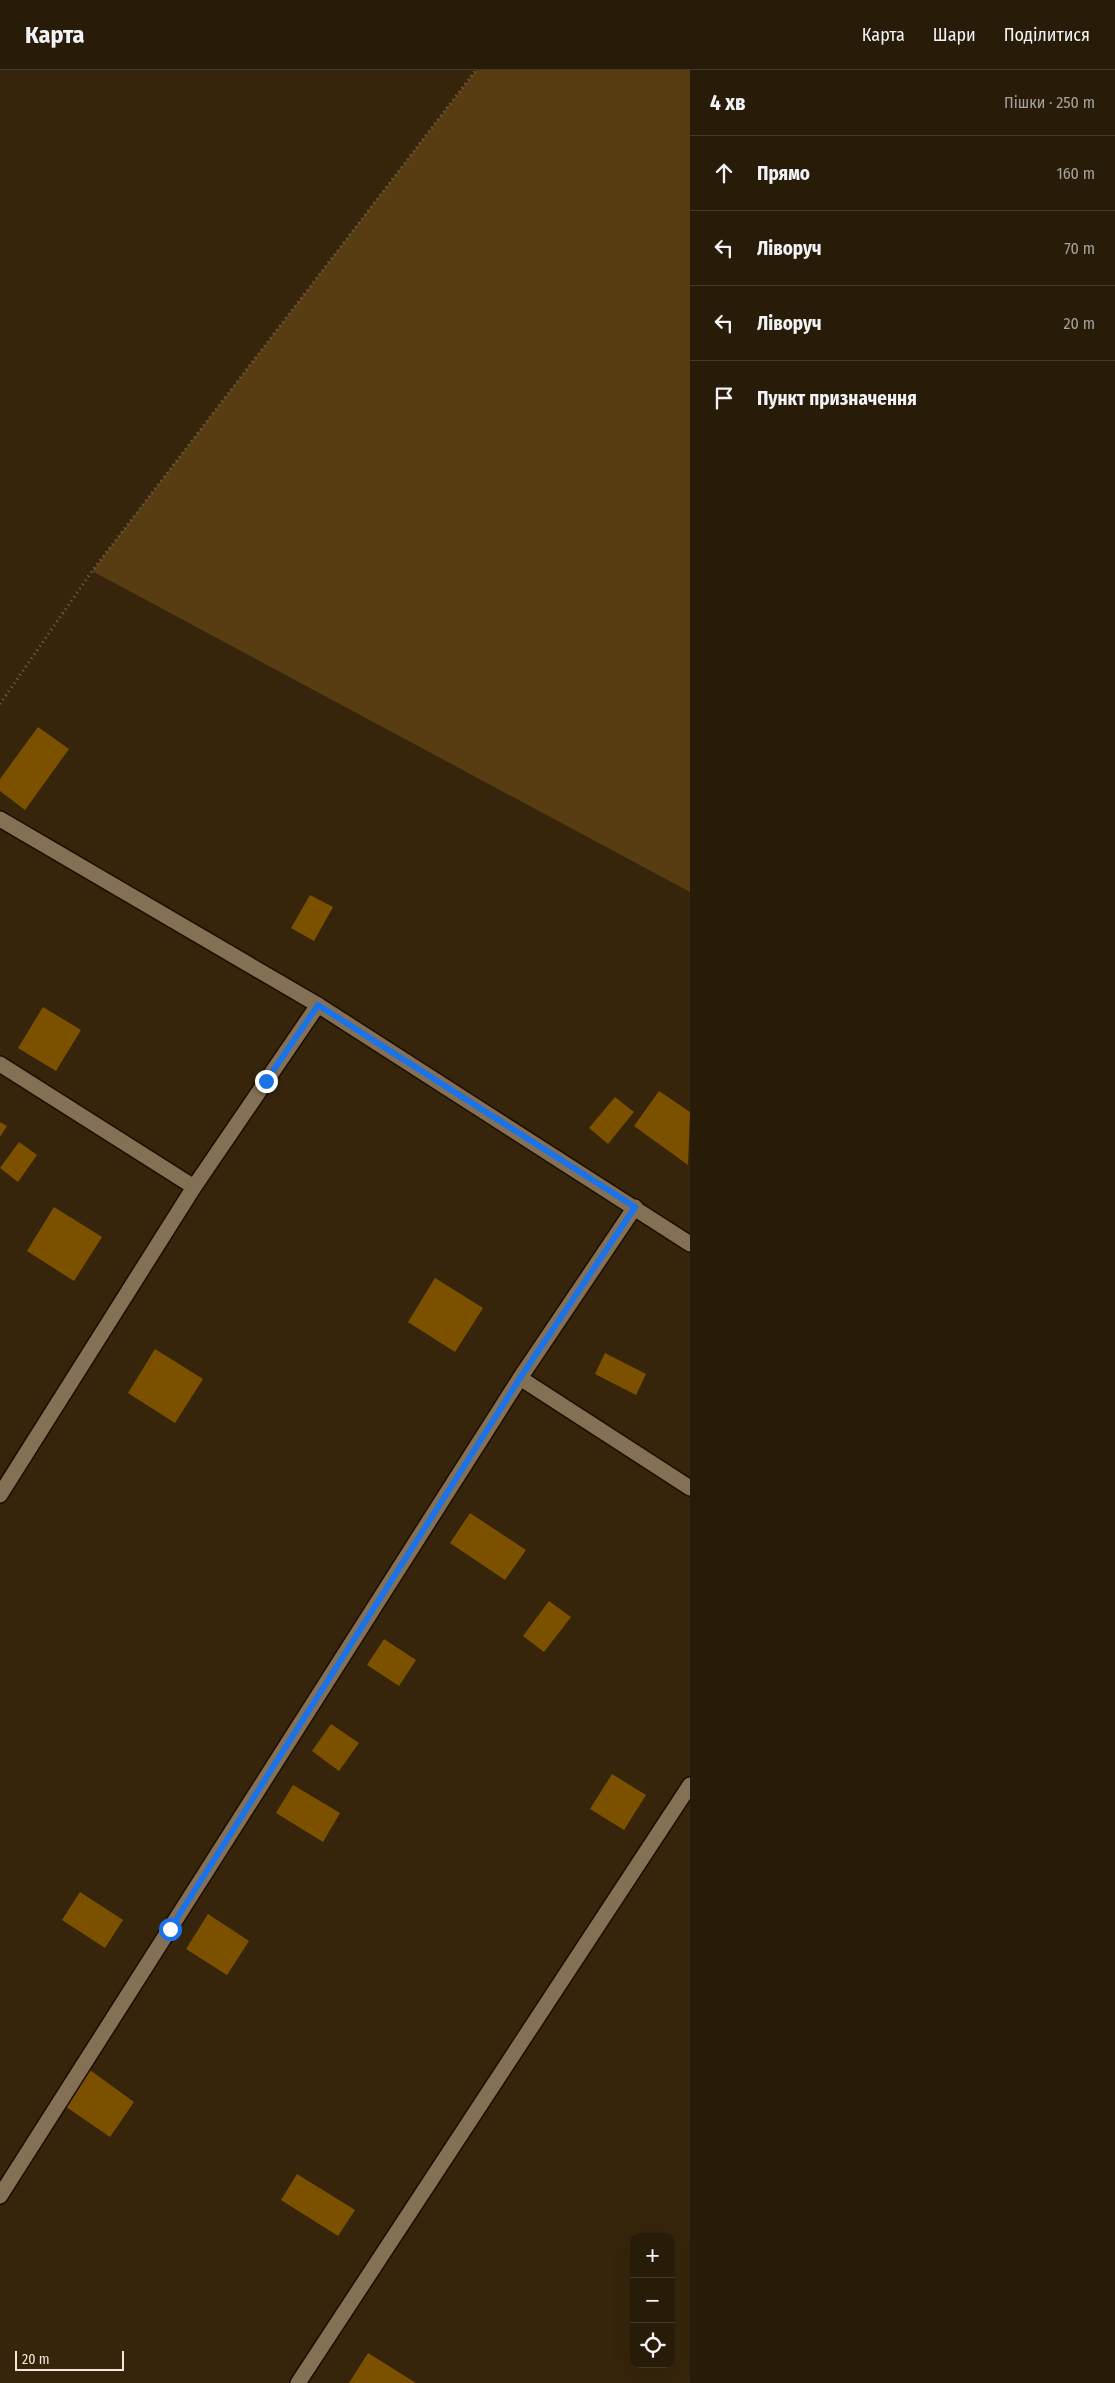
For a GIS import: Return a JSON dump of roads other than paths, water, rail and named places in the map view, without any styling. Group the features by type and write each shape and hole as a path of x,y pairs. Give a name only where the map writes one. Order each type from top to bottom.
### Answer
{"street":[{"path":"0,819 318,1005 690,1244"},
{"path":"0,1494 194,1187 318,1005"},
{"path":"0,1064 194,1187"},
{"path":"0,2196 520,1378 635,1207"},
{"path":"520,1378 690,1488"},
{"path":"298,2383 690,1785"}]}
